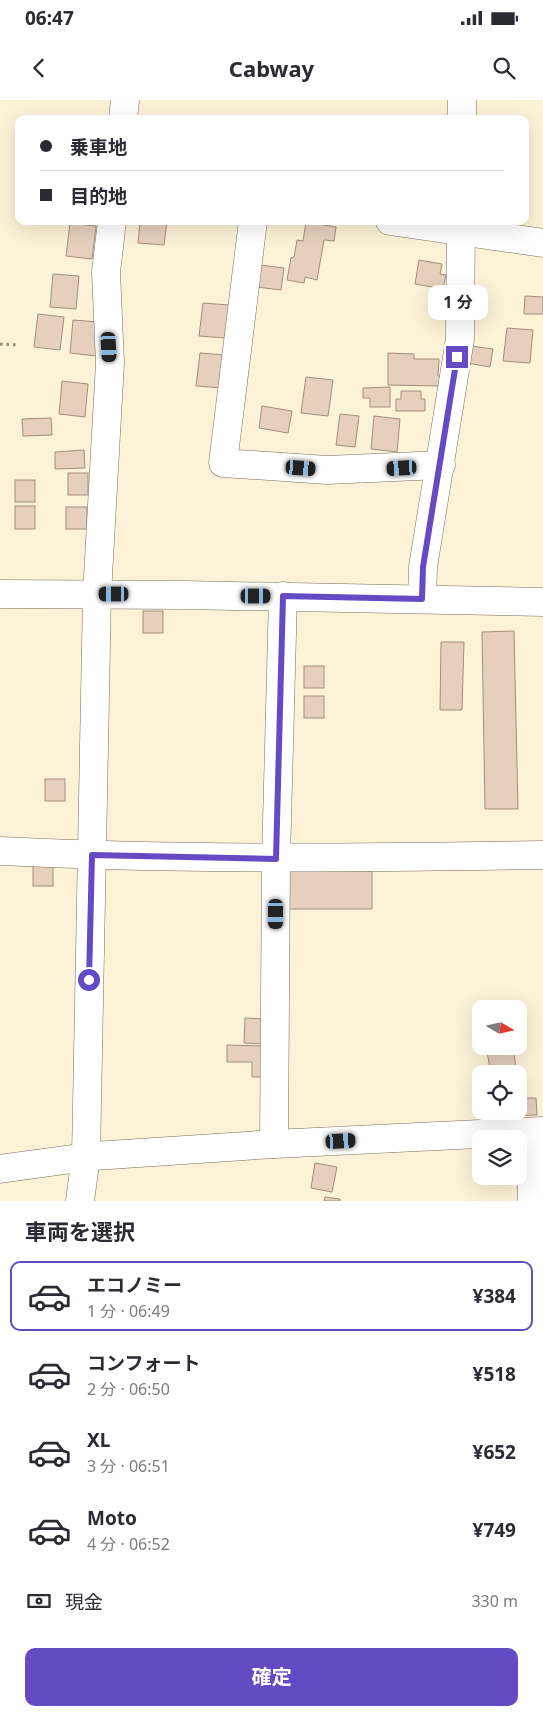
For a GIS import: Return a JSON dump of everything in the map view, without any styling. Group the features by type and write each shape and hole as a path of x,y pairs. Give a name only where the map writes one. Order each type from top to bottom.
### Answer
{"street":[{"path":"123,115 125,100"},
{"path":"462,100 462,115"},
{"path":"80,1201 86,1156 97,594 110,363 106,272 112,225"},
{"path":"253,225 223,463 327,470 441,465"},
{"path":"437,225 461,227 543,244"},
{"path":"422,599 423,567 460,339 461,227"},
{"path":"0,594 283,596 543,602"},
{"path":"274,1144 276,859 283,596"},
{"path":"0,851 276,859 543,855"},
{"path":"0,1169 86,1156 274,1144 537,1132 532,1201"}],"path":[{"path":"0,344 18,345"}],"building":[{"path":"70,225 96,226 92,259 66,256"},
{"path":"140,225 166,225 164,245 138,243"},
{"path":"306,225 336,227 334,241 324,240 317,280 305,277 304,283 287,280 297,240 303,241"},
{"path":"419,260 442,264 440,274 446,275 443,289 415,284"},
{"path":"260,265 284,268 281,290 257,287"},
{"path":"53,274 79,276 76,309 50,307"},
{"path":"525,296 543,297 543,314 524,314"},
{"path":"203,303 229,305 226,338 199,336"},
{"path":"38,314 64,317 60,350 34,347"},
{"path":"73,320 99,322 96,356 70,353"},
{"path":"507,328 533,330 530,363 503,361"},
{"path":"464,345 493,349 490,367 461,362"},
{"path":"200,353 226,355 223,388 196,386"},
{"path":"388,353 414,354 414,359 439,359 438,376 442,376 442,386 388,385"},
{"path":"306,377 333,380 328,416 301,413"},
{"path":"62,381 88,384 85,417 59,414"},
{"path":"390,387 390,407 370,407 370,398 363,398 363,388"},
{"path":"401,391 421,391 421,399 425,399 425,411 396,411 396,399 401,399"},
{"path":"262,406 292,411 288,433 259,428"},
{"path":"340,414 359,416 355,447 336,445"},
{"path":"374,416 400,419 397,452 371,449"},
{"path":"51,418 52,435 23,436 22,419"},
{"path":"84,450 85,468 55,469 55,452"},
{"path":"68,473 88,473 88,495 68,495"},
{"path":"15,480 35,480 35,502 15,502"},
{"path":"15,506 35,506 35,529 15,529"},
{"path":"66,507 87,507 87,529 66,529"},
{"path":"143,611 163,611 163,633 143,633"},
{"path":"514,631 518,809 485,809 482,632"},
{"path":"441,642 464,642 462,710 440,710"},
{"path":"304,666 324,666 324,688 304,688"},
{"path":"304,696 324,696 324,718 304,718"},
{"path":"45,779 65,779 65,801 45,801"},
{"path":"33,864 53,864 53,886 33,886"},
{"path":"285,871 372,871 372,909 289,909"},
{"path":"245,1018 265,1019 264,1044 244,1043"},
{"path":"227,1045 265,1046 264,1077 252,1077 252,1062 227,1062"},
{"path":"488,1055 514,1055 516,1065 489,1065"},
{"path":"527,1098 536,1098 537,1115 527,1115"},
{"path":"315,1163 337,1167 332,1192 311,1188"},
{"path":"325,1197 340,1199 340,1201 324,1201"}],"route":[{"path":"89,980 92,855 276,859 283,596 422,599 423,567 457,357"}]}
